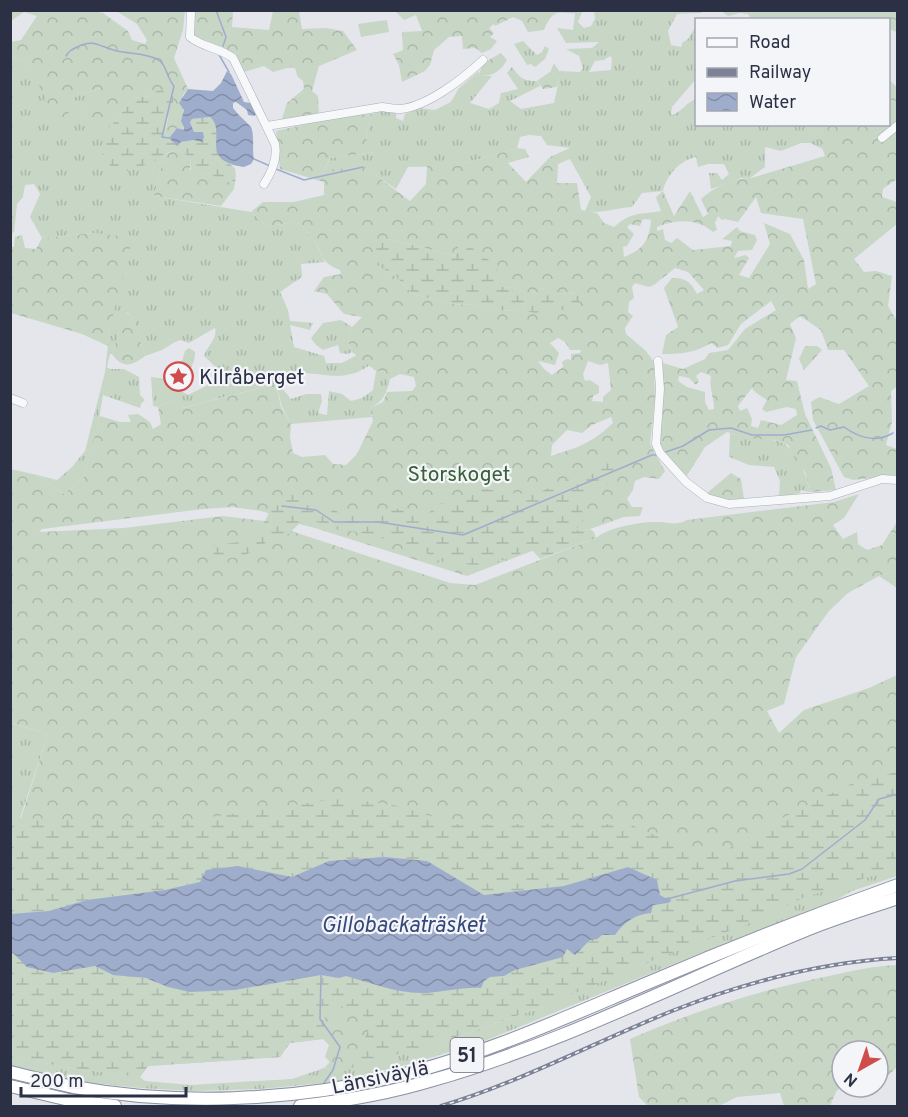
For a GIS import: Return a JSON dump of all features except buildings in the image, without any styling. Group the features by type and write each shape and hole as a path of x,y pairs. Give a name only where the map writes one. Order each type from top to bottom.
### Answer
{"highway":[{"name":"Länsiväylä","path":"10,1072 74,1087 202,1099 278,1095 393,1077 502,1043 790,924 897,885"},
{"name":"Länsiväylä","path":"300,1107 397,1090 510,1055 800,932 897,898"},
{"path":"10,1086 69,1100 115,1107"}],"street":[{"path":"191,10 190,37 227,53 233,58 267,126 277,152 273,169 264,184"},
{"path":"267,126 382,107 400,109 407,107 429,99 459,82 483,60"},
{"path":"882,138 897,125"},
{"path":"658,361 660,389 656,444 660,453 686,482 707,498 729,504 830,496 882,479 897,480"},
{"path":"10,398 23,403"}],"green space":[{"path":"86,10 103,13 128,31 132,40 145,44 147,40 137,24 116,11 185,11 183,30 174,58 188,89 183,95 184,130 177,128 169,138 166,130 168,108 160,89 149,96 134,98 110,127 90,129 80,119 100,88 69,99 68,133 57,123 28,62 11,56 11,42 21,40 37,16 24,12 11,21 11,11"},
{"path":"594,10 704,11 677,14 668,31 671,45 681,47 695,28 695,80 672,107 671,114 673,115 695,100 695,126 814,126 823,149 810,143 801,143 781,151 765,147 765,167 750,178 741,178 711,189 709,173 717,173 722,180 729,174 724,164 708,164 698,167 696,157 685,161 675,170 667,180 663,191 642,193 632,207 597,212 585,211 591,197 570,159 558,164 550,157 570,148 547,145 541,136 520,137 517,148 455,166 408,167 396,189 364,167 324,171 330,158 375,152 366,139 372,114 396,111 396,118 403,121 405,114 420,108 435,110 451,102 459,88 479,71 480,76 492,76 470,103 489,109 499,103 501,93 518,89 507,73 512,67 522,78 537,81 540,86 510,101 521,109 554,103 559,80 551,71 554,63 559,71 580,72 583,68 579,56 566,49 592,48 599,42 566,43 557,28 573,30 575,13 582,12 578,22 584,28 591,26 595,19","holes":["610,56 612,58 611,70 589,72 595,61 604,60"]},
{"path":"195,11 233,11 232,27 269,30 273,11 299,11 302,29 326,28 343,31 357,50 319,66 312,91 318,96 319,114 282,119 287,103 304,89 303,81 298,77 295,68 273,72 264,66 244,72 236,54 192,34"},
{"path":"395,11 583,11 571,14 557,13 548,21 544,30 528,32 522,21 513,17 495,26 494,24 489,28 494,33 490,37 497,41 491,49 482,53 475,48 463,49 462,36 449,37 434,50 430,65 425,71 402,82 399,65 393,54 403,50 402,32 422,31 416,15 404,20"},
{"path":"721,11 802,11 802,18 750,18 748,14 740,13 728,16"},
{"path":"802,11 897,11 897,32 890,29 890,18 802,18"},
{"path":"387,20 389,32 361,37 358,24"},
{"path":"523,41 537,55 545,46 549,49 545,59 535,67 531,64 527,65 514,44"},
{"path":"501,53 507,60 502,68 492,74 480,76 481,68"},
{"path":"11,56 28,62 68,132 68,99 101,88 80,119 110,127 164,155 154,196 251,212 266,226 298,222 314,239 325,262 301,264 302,277 280,292 290,321 313,323 310,330 290,325 294,347 324,356 326,363 342,363 357,355 370,365 353,374 345,375 302,373 281,387 291,399 306,394 321,394 322,401 318,413 327,415 329,391 342,394 351,401 362,398 373,390 376,371 384,372 390,379 384,397 370,408 372,417 291,424 282,407 276,384 182,408 172,400 158,407 153,406 151,377 167,379 180,368 185,351 189,348 195,352 195,358 183,381 181,391 188,395 220,379 218,369 204,356 214,339 215,328 189,343 180,340 145,356 133,317 127,312 107,367 124,369 139,377 140,395 145,400 140,408 103,395 98,425 83,480 63,494 37,475 57,480 85,451 105,372 110,327 95,233 42,238 30,217 40,194 34,184 25,185 23,197 17,204 14,232 11,234"},
{"path":"551,71 559,80 557,87 543,89 537,81"},
{"name":"Storskoget","path":"890,81 897,87 897,179 883,189 882,197 897,202 897,224 854,259 864,272 876,271 892,276 888,306 897,321 898,386 891,391 892,422 886,445 897,449 897,475 853,480 844,477 813,420 811,402 819,397 839,404 869,386 844,350 828,350 821,330 800,316 790,324 796,338 786,380 797,381 805,414 831,468 836,490 810,492 805,472 788,445 775,440 747,438 727,432 705,447 686,477 669,459 659,442 663,363 683,369 705,359 709,353 728,350 745,329 776,310 771,301 741,324 728,345 718,348 711,343 687,352 662,354 666,335 678,327 664,288 672,278 681,278 692,286 697,294 704,290 688,272 675,268 649,287 635,283 632,287 634,298 629,302 628,312 633,316 625,328 626,334 646,351 654,362 655,401 650,444 665,471 659,479 644,477 635,481 633,490 627,499 632,507 643,507 640,516 624,517 590,529 573,532 540,548 467,576 261,511 233,507 42,529 39,532 124,528 223,516 265,521 450,583 475,585 624,526 648,522 678,523 834,502 859,494 844,518 833,525 843,539 857,532 858,544 867,550 882,545 897,522 897,570 879,576 848,593 829,611 796,657 784,704 767,711 779,733 804,710 869,688 897,675 897,868 805,897 743,926 416,1051 337,1072 324,1068 330,1062 325,1057 329,1045 323,1039 290,1043 280,1057 148,1066 140,1077 58,1066 11,1055 10,816 21,818 48,734 11,723 11,469 37,475 63,494 83,480 100,416 120,422 131,422 128,415 138,414 150,422 153,429 161,424 158,407 172,400 183,408 276,384 281,407 291,424 290,437 293,453 302,457 325,455 333,464 346,465 357,454 373,421 370,408 383,402 387,392 412,391 416,386 414,377 400,374 390,379 384,372 376,371 352,352 348,341 352,327 362,317 344,314 327,294 314,291 324,277 341,274 340,270 326,262 309,233 298,222 266,226 251,212 263,202 294,202 324,195 324,182 280,169 276,131 332,118 372,114 366,139 376,152 330,158 324,170 365,167 410,201 426,184 427,166 455,166 517,148 525,149 529,157 508,163 526,182 550,157 558,164 557,183 577,183 581,210 597,213 604,223 614,227 631,216 661,211 656,197 663,191 674,216 690,191 703,217 708,214 701,199 718,187 731,181 751,178 825,156 814,126 890,126","holes":["756,197 761,213 803,219 816,284 808,289 804,260 790,234 764,223 770,244 749,278 739,275 749,258 746,255 734,258 738,251 752,250 757,240 755,235 740,231 737,227 722,239 732,241 731,246 693,250 677,238 671,243 665,240 663,229 657,231 657,227 664,224 686,221 700,224 713,232 717,230 715,223 718,216 722,220 738,222","642,220 651,220 647,239 640,248 624,257 623,247 627,246 634,234 627,227 630,224 640,226","389,239 455,256 461,241 498,282 498,287 514,288 528,293 543,288 551,292 574,293 535,313 521,310 495,311 479,305 452,304 413,294 394,275 380,267","558,338 565,342 570,350 581,350 580,353 571,354 571,360 567,359 562,362 563,367 552,375 538,361 555,365 559,353 550,343","588,361 600,365 608,363 611,390 603,397 603,402 592,401 593,396 599,393 599,386 590,380 585,381 583,374","701,372 711,376 714,409 709,410 705,402 705,392 687,387 678,381 679,376 689,378 696,385 699,381 696,376","752,388 767,400 762,409 766,412 787,407 796,409 797,415 781,425 761,420 758,428 751,426 752,419 747,408 740,411 738,406","611,417 613,423 592,440 551,456 552,445 567,430 582,433 592,425"]},
{"path":"160,89 173,96 166,129 173,143 194,140 190,122 192,119 210,117 214,121 219,135 220,156 235,168 236,176 230,182 220,183 211,173 199,176 191,174 190,158 175,150 131,170 115,169 109,164 102,154 101,147 110,138 110,127 134,98 149,96"},
{"path":"175,150 190,158 190,170 199,176 211,173 230,182 236,176 234,189 221,206 154,196 164,155"},
{"path":"95,233 133,238 110,327 108,346 82,334 11,313 11,247 14,247 15,237 22,235 25,248 36,249 42,238"},
{"path":"389,239 455,256 461,240 497,266 498,287 514,288 528,293 543,288 570,293 579,296 579,302 569,309 535,313 521,310 495,311 479,305 452,304 413,294 394,275 380,267 375,250 379,241"},
{"path":"126,312 133,317 145,356 131,364 119,362 112,354"},
{"path":"341,320 352,327 348,341 352,352 340,353 338,345 323,350 316,345 311,338 323,323"},
{"path":"805,346 817,346 822,350 804,370 799,359"},
{"path":"730,433 773,440 788,447 799,460 810,492 801,490 800,493 779,497 780,481 774,467 749,465 729,457"},
{"path":"604,463 611,463 617,467 617,478 583,497 580,502 583,518 574,531 590,529 596,538 540,559 528,549 512,558 478,565 446,563 435,559 418,547 357,532 333,529 318,522 311,527 299,524 284,538 274,535 254,551 239,557 215,556 211,549 216,543 239,542 255,533 265,521 275,500 284,494 292,493 309,502 326,502 340,514 369,516 395,508 415,514 429,513 436,505 456,501 471,489 517,494 540,492"},
{"path":"731,473 741,479 744,499 730,500 709,496 708,492"},
{"path":"897,570 897,588 879,576"},
{"path":"10,723 48,734 20,818 11,816"},
{"name":"Gillobackaträsket","path":"897,772 897,868 805,897 743,926 688,946 544,1006 466,1034 351,1068 370,1026 361,1012 340,1006 325,1015 323,1039 290,1043 280,1057 148,1066 140,1077 58,1066 11,1055 10,941 11,951 53,973 95,966 113,975 146,978 168,987 277,982 321,975 339,978 346,976 423,993 470,987 481,988 484,981 490,977 504,976 515,970 563,957 567,949 585,947 594,938 608,936 639,914 651,913 653,905 662,902 665,898 628,867 564,886 484,896 384,857 329,861 292,877 238,866 200,882 165,890 87,900 49,911 11,914 11,816 176,822 343,798 398,806 460,825 584,823 631,825 688,849 721,853 784,817 848,785"},
{"path":"897,868 897,876 852,891 793,924 701,953 482,1042 410,1064 334,1082 261,1089 193,1091 74,1081 11,1067 11,1055 58,1066 140,1077 145,1081 190,1085 292,1079 324,1068 337,1072 466,1034 544,1006 409,937"},
{"path":"897,965 897,1067 890,1074 890,1039 830,1039 830,1099 833,1099 830,1106 784,1106 780,1093 737,1097 719,1106 648,1106 639,1097 630,1039 703,1010 753,995 871,968"}],"water":[{"path":"227,71 231,74 244,102 251,103 258,109 255,116 248,115 247,110 236,102 233,103 233,108 252,128 254,159 251,164 244,167 221,158 217,152 215,123 210,117 192,119 190,122 194,132 203,132 202,142 194,140 181,142 177,146 169,138 177,128 184,130 181,121 184,110 179,103 188,89 213,91 221,83"},
{"name":"Gillobackaträsket","path":"384,857 427,861 484,895 564,886 628,867 657,880 660,895 665,898 670,897 671,901 653,905 651,913 631,919 615,935 602,935 590,940 575,955 567,949 563,957 515,970 504,976 490,977 484,981 481,988 425,993 395,990 346,976 339,978 321,975 235,990 190,992 168,987 146,978 113,975 95,966 53,973 27,967 11,951 11,914 49,911 87,900 165,890 200,882 206,870 238,866 292,877 329,861"}],"waterway":[{"path":"216,10 226,37 223,46"},
{"path":"66,56 83,44 93,43 160,61 174,86 162,137 169,138"},
{"path":"218,53 229,72"},
{"path":"254,159 270,166"},
{"path":"276,169 304,180 363,167"},
{"path":"816,428 821,426 830,430 844,427 868,438 880,438 893,433"},
{"path":"663,453 683,446 709,430 731,428 752,435 784,435 812,430"},
{"path":"282,506 316,510 334,522 378,522 463,535 652,455 657,455"},
{"path":"671,898 735,881 789,874 802,869 865,820 879,799 898,794"},
{"path":"321,975 320,1019 340,1047 333,1070 324,1083"}],"railway":[{"path":"441,1106 529,1074 643,1023 727,991 812,969 898,958"}],"place":[{"name":"Kilråberget","path":"178,377"}]}
